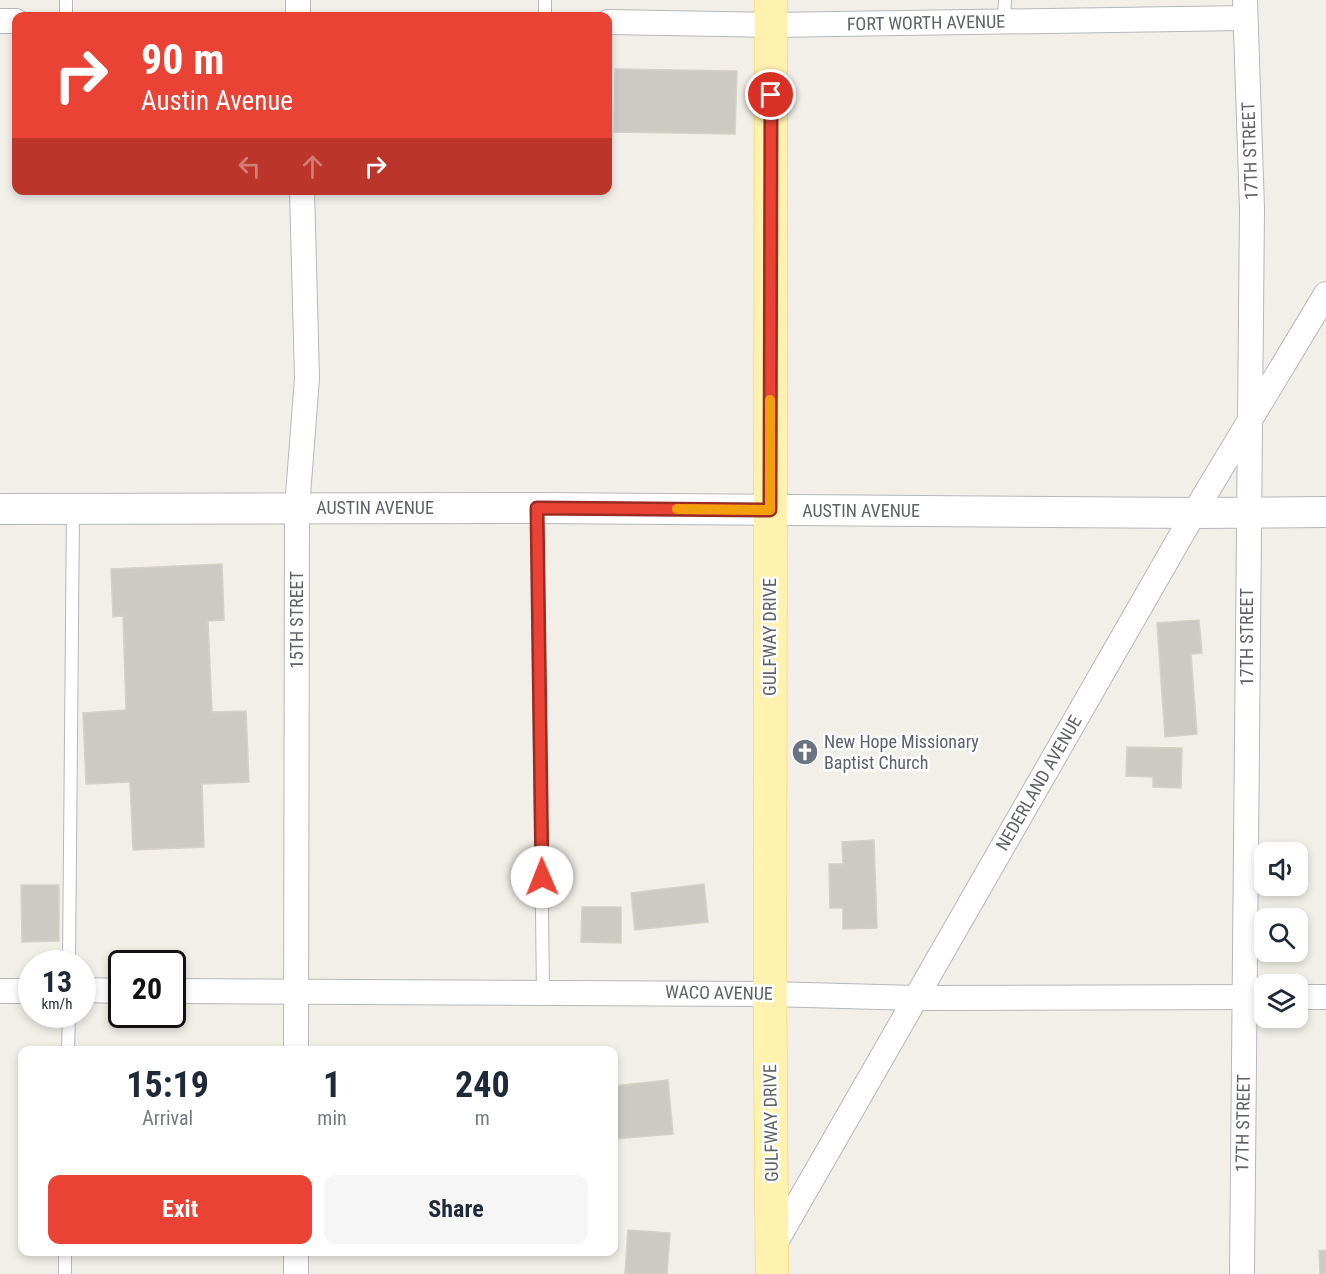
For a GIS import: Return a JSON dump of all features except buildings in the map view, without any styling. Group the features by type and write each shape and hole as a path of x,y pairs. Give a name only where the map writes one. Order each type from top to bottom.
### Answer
{"main road":[{"name":"GULFWAY DRIVE","path":"767,1265 770,993 771,13"}],"street":[{"name":"FORT WORTH AVENUE","path":"612,22 771,13 1245,9"},
{"name":"17TH STREET","path":"1245,9 1252,209 1248,512 1255,974"},
{"name":"15TH STREET","path":"296,1046 297,508 307,378 302,195"},
{"name":"NEDERLAND AVENUE","path":"767,1265 916,998 1194,513 1326,294"},
{"name":"AUSTIN AVENUE","path":"0,509 73,507 537,508 1326,512"},
{"path":"0,992 18,991"},
{"name":"WACO AVENUE","path":"186,991 770,993 916,998 1254,997"},
{"path":"1308,997 1326,997"},
{"name":"17TH STREET","path":"1242,1274 1254,1018"},
{"path":"296,1256 296,1274"}],"lane":[{"path":"69,950 73,507"},
{"path":"537,508 543,992"},
{"path":"68,1046 69,1028"},
{"path":"65,1256 65,1274"}],"slow traffic":[{"path":"677,509 770,510 770,400"}],"place":[{"name":"New Hope Missionary Baptist Church","path":"805,752"}],"route":[{"path":"542,877 537,508 770,510 771,95"}]}
